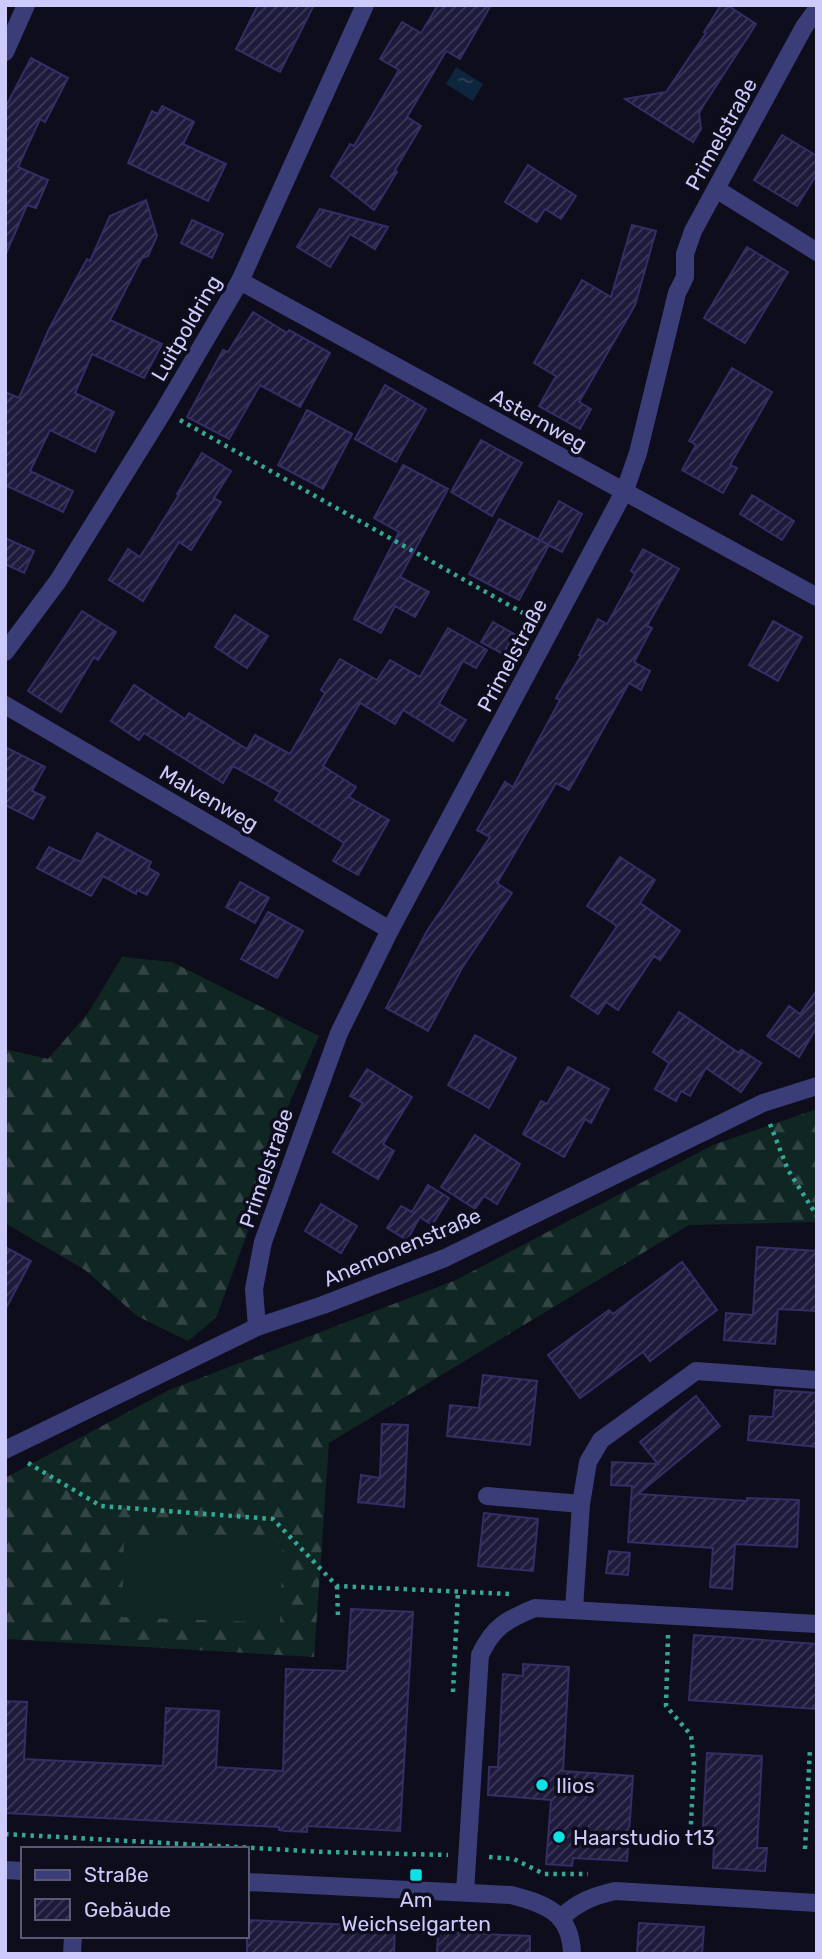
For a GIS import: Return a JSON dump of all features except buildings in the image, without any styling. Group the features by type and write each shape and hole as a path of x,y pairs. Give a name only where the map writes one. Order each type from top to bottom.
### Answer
{"street":[{"path":"5,52 26,5"},
{"name":"Luitpoldring","path":"5,652 58,581 163,412 240,281 365,5"},
{"name":"Primelstraße","path":"257,1326 254,1289 263,1241 339,1033 390,930 625,490 638,453 677,293 685,277 685,254 693,231 804,27 817,9"},
{"path":"716,189 817,252"},
{"name":"Asternweg","path":"240,281 817,597"},
{"name":"Malvenweg","path":"5,705 390,930"},
{"name":"Anemonenstraße","path":"6,1449 257,1326 323,1305 445,1258 763,1103 817,1086"},
{"path":"575,1609 581,1503 588,1462 601,1440 696,1371 817,1380"},
{"path":"487,1496 581,1503"},
{"path":"465,1892 480,1655 489,1635 515,1616 535,1608 817,1624"},
{"path":"248,1882 521,1897 540,1902 562,1917 572,1942 572,1954"},
{"path":"562,1917 574,1906 592,1896 615,1891 817,1903"}],"path":[{"path":"184,422 538,621"},
{"path":"763,1103 788,1170 817,1216"},
{"path":"6,1449 101,1506 273,1519 337,1586 338,1617"},
{"path":"337,1586 522,1595"},
{"path":"453,1703 458,1591"},
{"path":"669,1616 666,1706 691,1735 694,1764 690,1842"},
{"path":"805,1849 810,1748"},
{"path":"5,1834 236,1847"},
{"path":"248,1848 325,1852"}],"green space":[{"path":"122,957 172,962 319,1036 289,1104 247,1234 216,1318 188,1341 137,1316 85,1270 5,1223 5,1049 48,1059 88,1013"},
{"path":"817,1109 817,1222 689,1225 329,1443 314,1657 5,1639 5,1478 169,1390 456,1280 713,1145"},
{"path":"124,1537 283,1543 280,1623 122,1617"}],"water":[{"path":"456,67 483,84 473,101 446,84"}],"place":[{"name":"Ilios","path":"542,1785"},
{"name":"Haarstudio t13","path":"559,1837"},
{"name":"Am Weichselgarten","path":"416,1875"}]}
